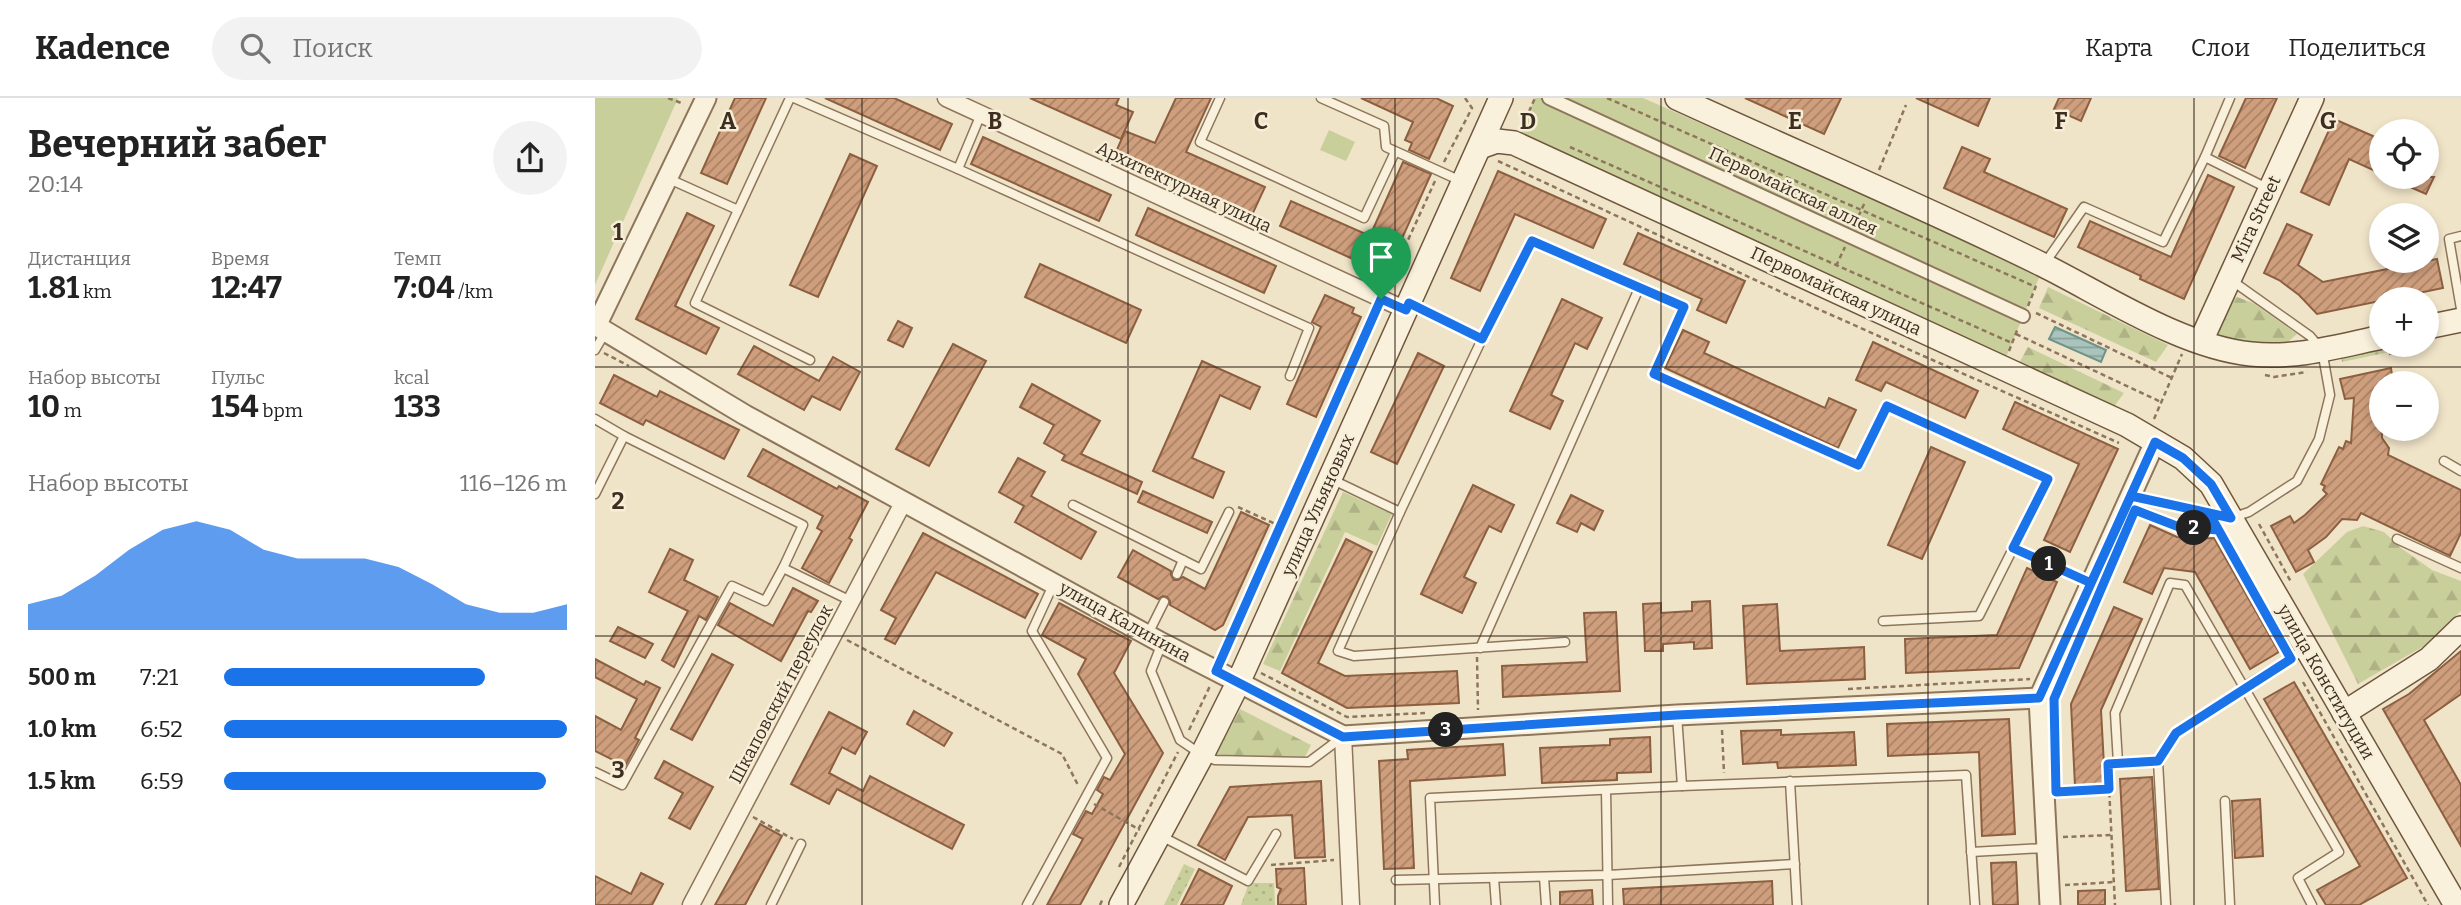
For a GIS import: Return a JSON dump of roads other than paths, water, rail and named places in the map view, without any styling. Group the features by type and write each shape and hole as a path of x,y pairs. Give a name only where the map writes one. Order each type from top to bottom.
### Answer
{"main road":[{"path":"1677,98 2039,277 2159,325 2193,344 2252,354 2284,355 2369,347"},
{"name":"Mira Street","path":"2193,344 2229,279 2312,98"},
{"path":"1480,148 1497,141 1516,139 1498,100"},
{"name":"улица Ульяновых","path":"1113,900 1151,834 1192,749 1242,675 1480,148 1498,100"},
{"name":"Первомайская улица","path":"1516,139 2127,425 2143,442"},
{"path":"2439,332 2461,320"},
{"name":"улица Конституции","path":"2143,442 2183,458 2211,484 2220,516 2299,654 2344,713 2456,905"},
{"path":"2344,713 2429,659 2461,628"}],"street":[{"path":"599,327 706,98"},
{"name":"Архитектурная улица","path":"946,98 1381,299 1408,307"},
{"name":"Первомайская аллея","path":"1549,98 2024,316"},
{"name":"улица Калинина","path":"599,327 745,415 1216,671 1242,675 1343,737"},
{"path":"2050,905 2053,843 2039,698 2091,583 2133,503 2143,442"},
{"name":"Шкаповский переулок","path":"691,905 904,501"},
{"path":"1351,905 1343,737 1677,715 2039,698"}],"lane":[{"path":"810,360 695,303 792,98 958,169 1309,328 1290,376"},
{"path":"1220,98 1200,142 1364,218 1395,152"},
{"path":"1321,98 1384,127 1386,148 1464,182"},
{"path":"2039,277 2084,207 2163,242 2205,157 2229,98"},
{"path":"958,169 981,114"},
{"path":"2205,157 2270,189"},
{"path":"667,178 738,210"},
{"path":"2461,236 2449,239 2461,309"},
{"path":"1565,642 1354,656 1338,651 1399,512 1532,241 1684,307 1654,374 1858,465 1887,406 2048,479 1979,616 1882,621"},
{"path":"2133,503 2220,516 2249,512 2297,481 2319,439 2330,395 2322,350 2310,336 2229,279"},
{"path":"1480,648 1640,286"},
{"path":"1408,307 1482,339"},
{"path":"595,350 599,327"},
{"path":"595,419 803,525 765,601 732,586 622,785 595,772"},
{"path":"595,494 624,436"},
{"path":"2444,461 2461,471"},
{"path":"1330,478 1399,512"},
{"path":"1073,505 1201,569 1229,512"},
{"path":"2397,539 2461,568"},
{"path":"2013,548 2091,583"},
{"path":"1177,574 1183,560"},
{"path":"783,568 851,601"},
{"path":"1027,905 1107,758 1032,631 1054,583"},
{"path":"2166,905 2158,761 2118,763 2115,713 2170,583 2185,585 2339,852 2298,878 2312,905"},
{"path":"1164,602 1151,671 1192,749 1225,761 1309,762 1343,737"},
{"path":"2244,688 2299,654"},
{"path":"1677,715 1682,786"},
{"path":"1435,905 1430,798 1966,775 1975,905"},
{"path":"1790,781 1797,905"},
{"path":"1606,790 1608,905"},
{"path":"2225,801 2230,905"},
{"path":"1151,834 1248,881 1276,834"},
{"path":"1971,852 2053,843"},
{"path":"771,905 801,844"},
{"path":"1396,880 1608,875 1795,864"},
{"path":"1544,877 1546,905"},
{"path":"1494,878 1496,905"}],"water":[{"path":"2055,327 2106,350 2101,362 2049,339"}]}
